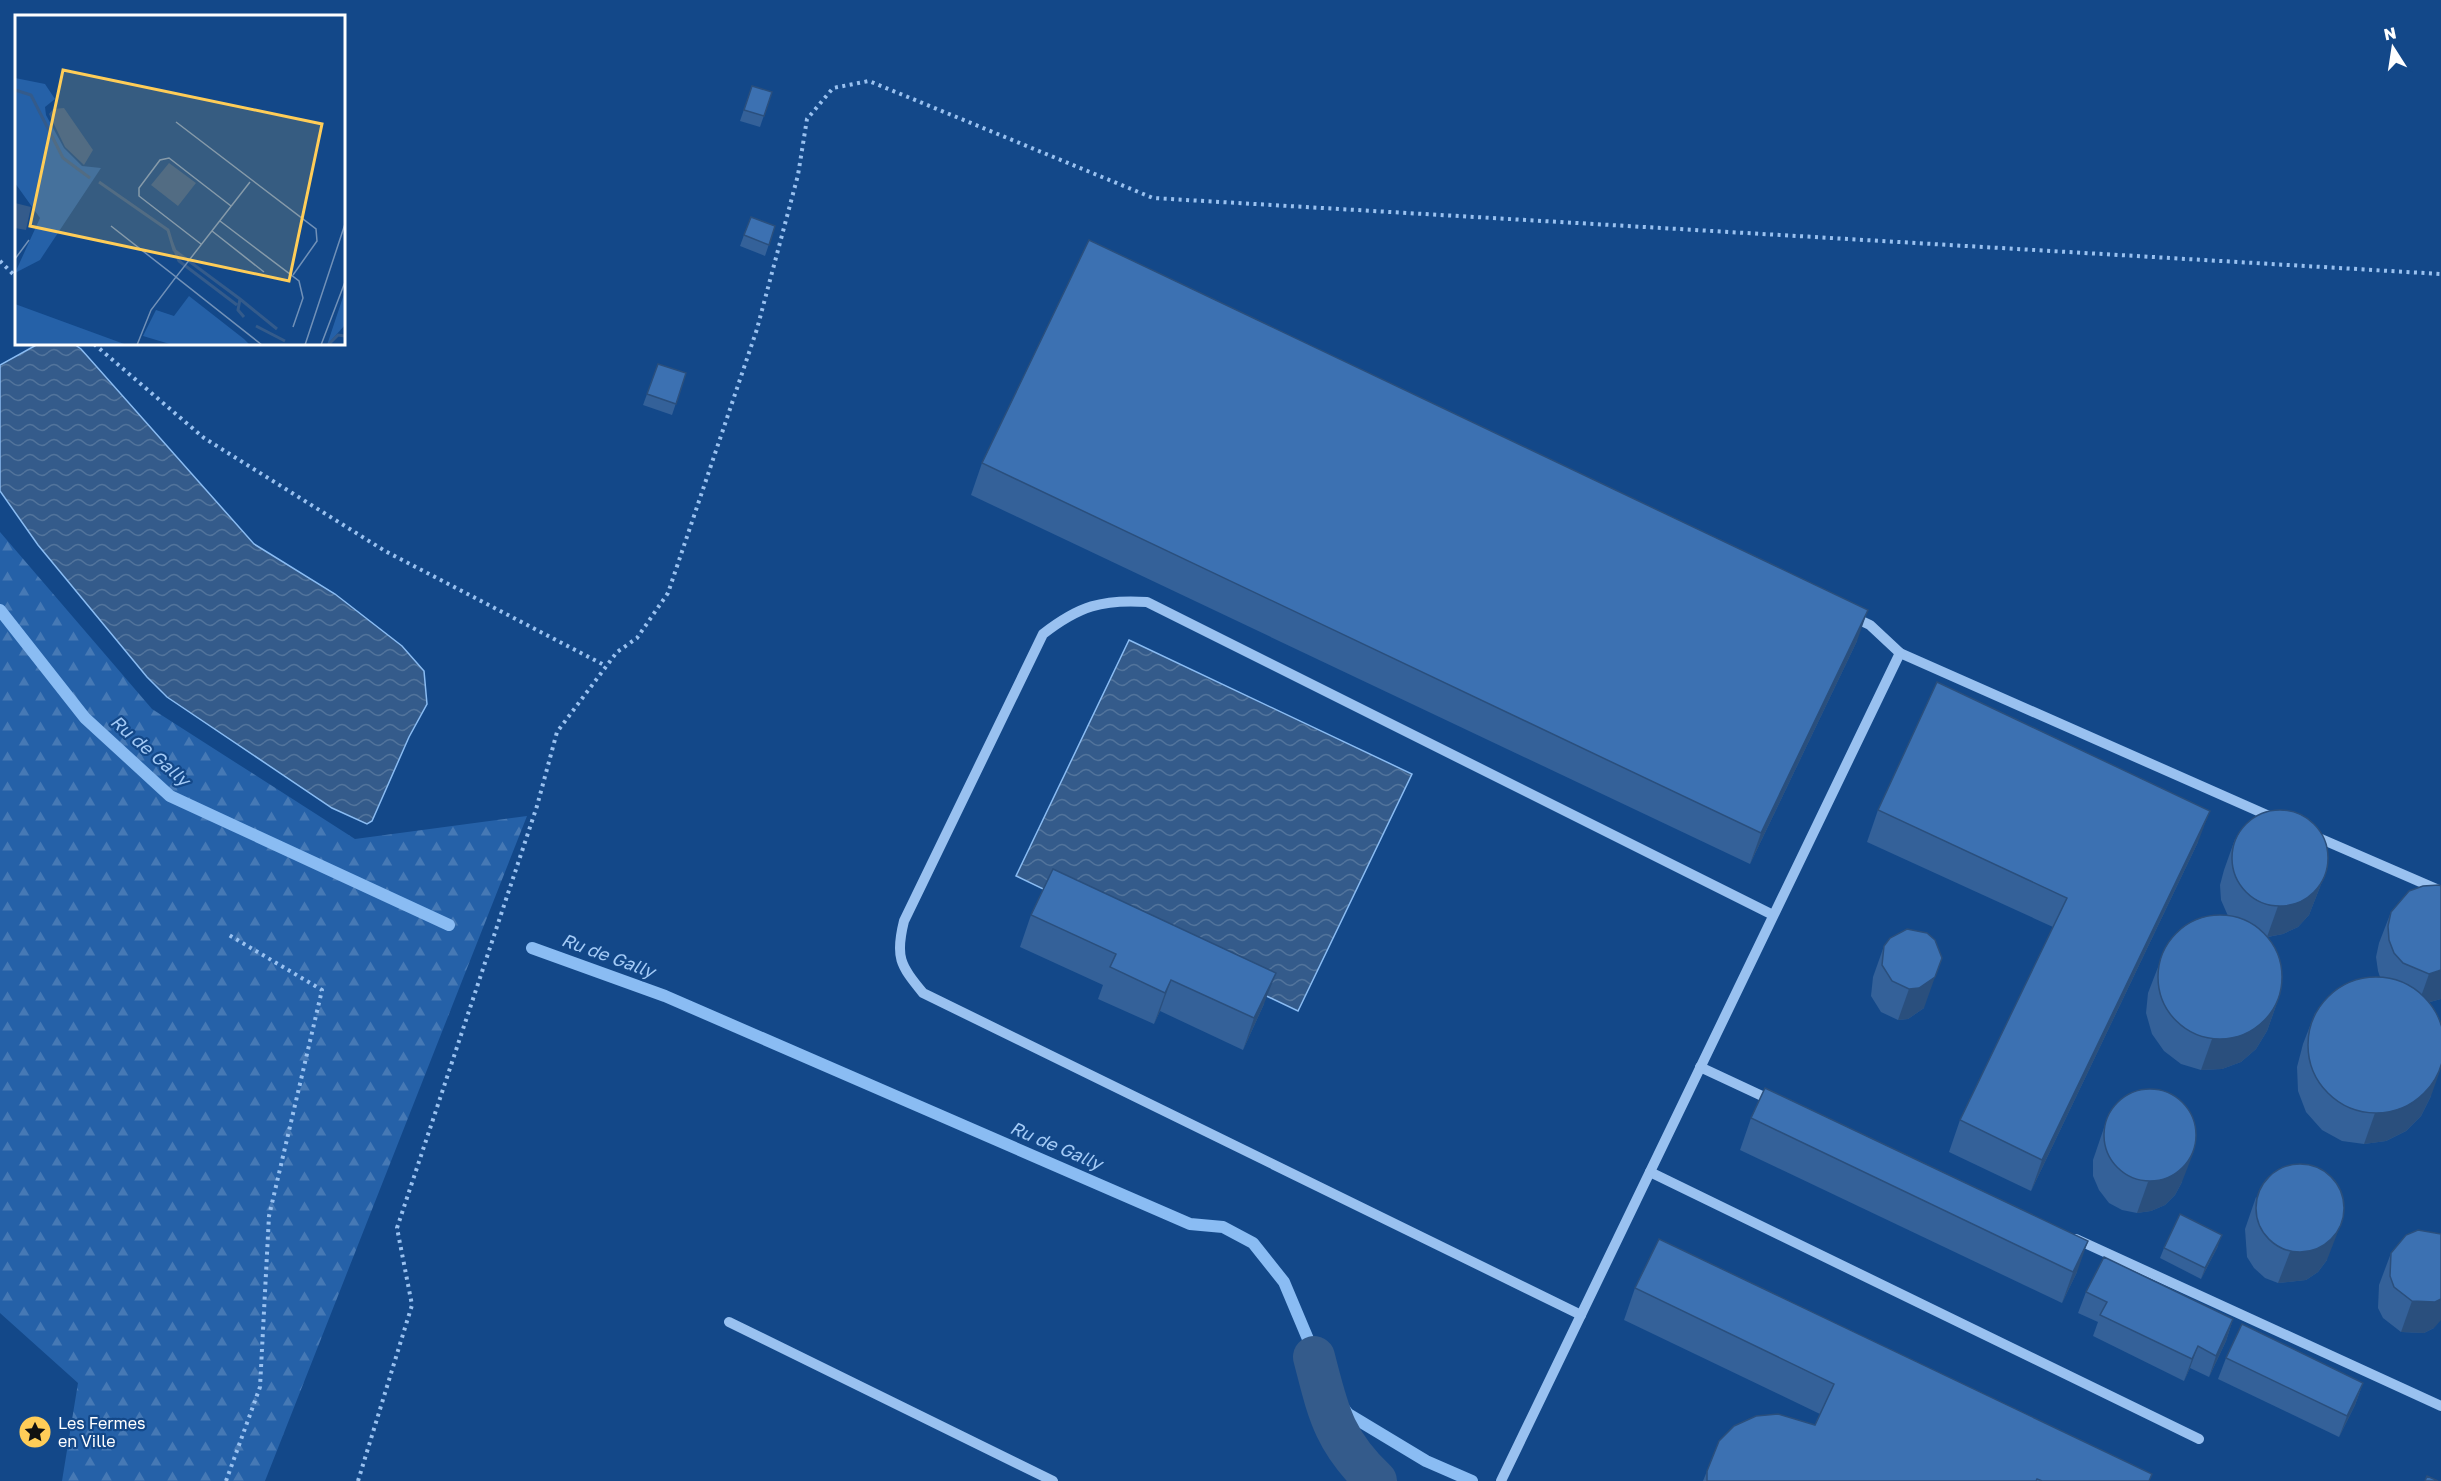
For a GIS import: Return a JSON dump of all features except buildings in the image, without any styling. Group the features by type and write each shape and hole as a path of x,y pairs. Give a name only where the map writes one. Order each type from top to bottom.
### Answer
{"lane":[{"path":"1581,1315 923,993 907,974 897,948 904,921 1043,634 1066,616 1095,603 1122,600 1147,602 1773,915"},
{"path":"1838,609 1870,625 1900,653 2290,825"},
{"path":"1501,1481 1900,653"},
{"path":"2300,830 2441,891"},
{"path":"1700,1067 1787,1107"},
{"path":"1650,1172 2199,1439"},
{"path":"2060,1232 2441,1406"},
{"path":"729,1322 1053,1481"}],"path":[{"path":"358,1481 412,1305 397,1228 537,806 556,732 617,652 637,638 668,593 758,329 798,175 807,119 833,88 870,81 1153,198 2441,274"},
{"path":"0,261 15,276"},
{"path":"95,345 204,438 385,551 606,666"},
{"path":"226,1481 260,1387 269,1216 322,990 229,935"}],"green space":[{"path":"0,532 152,709 355,839 527,816 265,1481 62,1481 78,1383 0,1313"}],"water":[{"path":"36,345 75,345 81,349 254,544 335,594 402,646 424,671 427,704 409,737 372,821 367,824 332,808 167,697 147,677 38,545 0,491 0,365"},
{"path":"1129,640 1412,774 1298,1011 1016,876"}],"waterway":[{"name":"Ru de Gally","path":"0,610 85,718 170,796 449,925"},
{"name":"Ru de Gally","path":"532,948 665,996 1190,1224 1223,1227 1253,1243 1284,1282 1329,1389 1348,1414 1426,1461 1472,1481"},
{"path":"1314,1357 1334,1424 1350,1452 1376,1481"}],"place":[{"name":"Les Fermes en Ville","path":"35,1432"}]}
